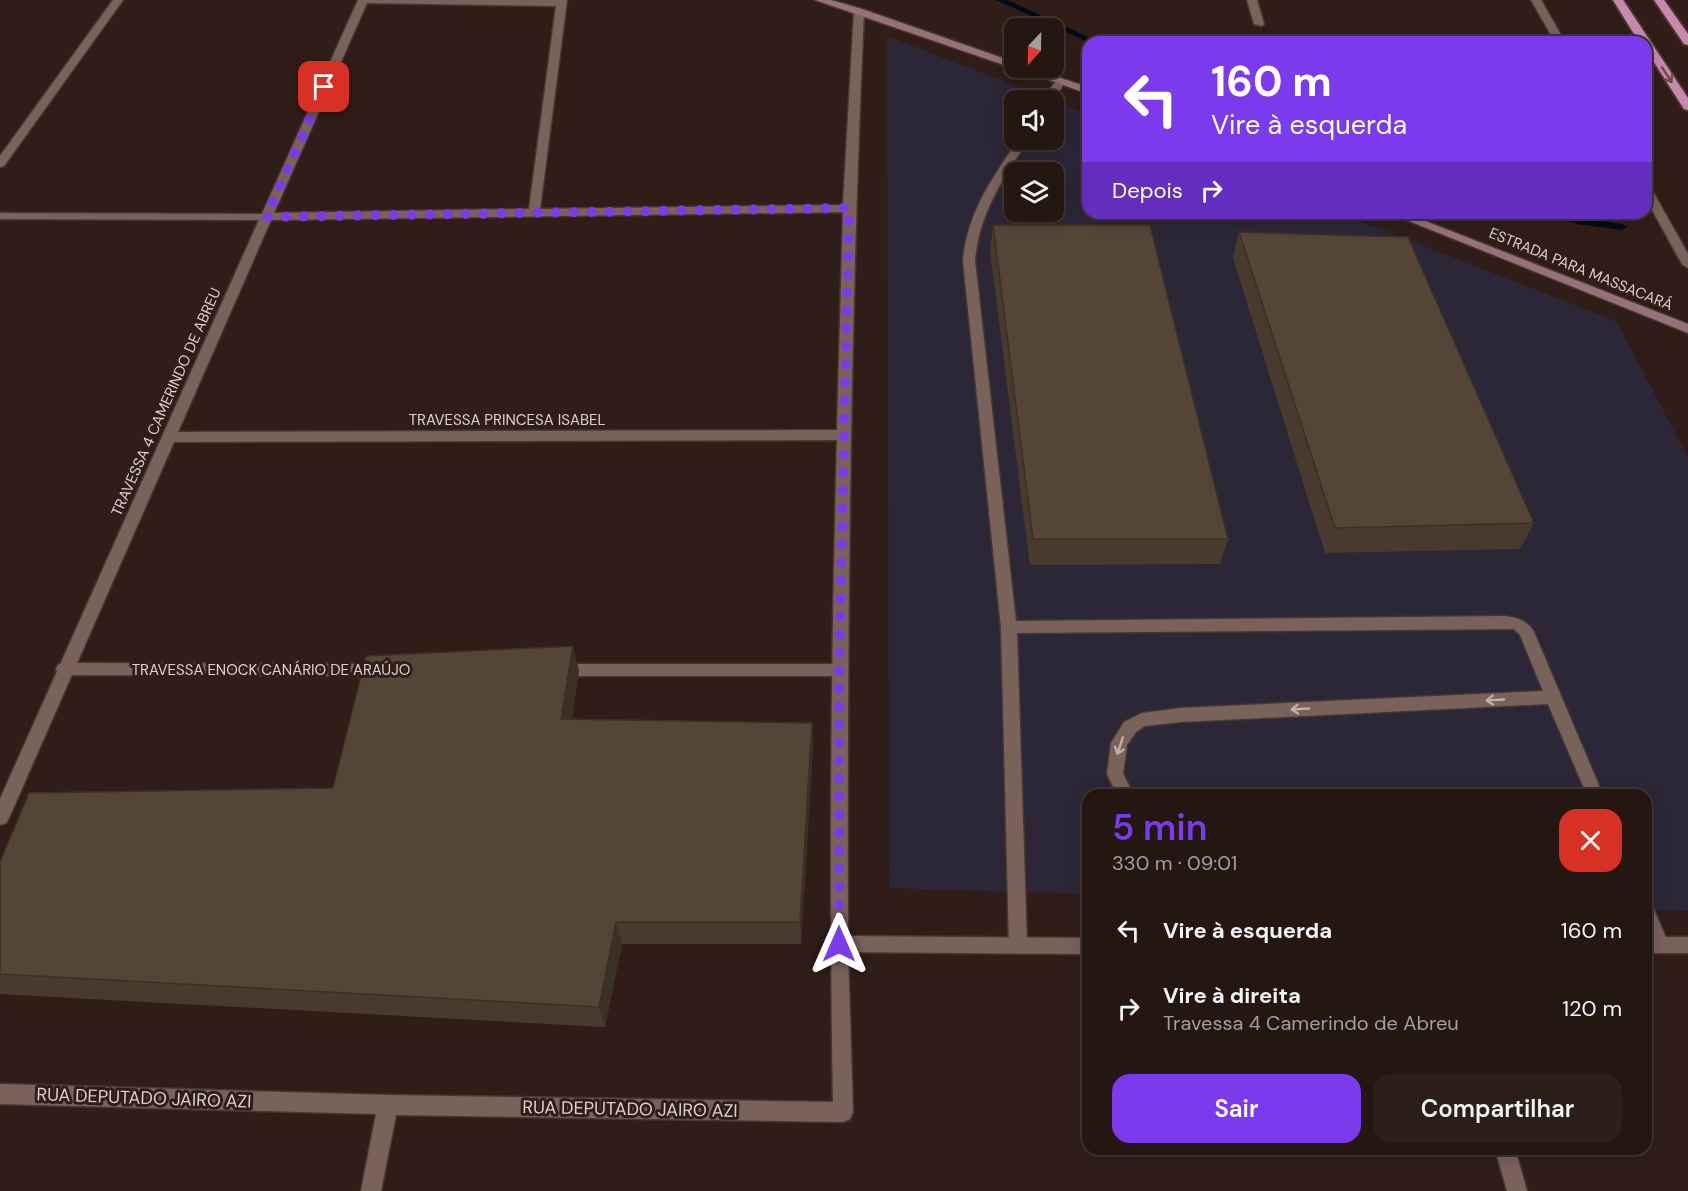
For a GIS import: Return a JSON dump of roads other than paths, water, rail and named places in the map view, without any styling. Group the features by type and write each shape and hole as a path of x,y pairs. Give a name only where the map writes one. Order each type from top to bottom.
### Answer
{"highway":[{"path":"1618,0 1641,36"},
{"path":"1659,0 1688,42"},
{"path":"1652,53 1688,107"}],"main road":[{"path":"820,0 859,11 1004,62"},
{"path":"1052,78 1082,89"},
{"name":"ESTRADA PARA MASSACARÁ","path":"1410,219 1688,329"}],"street":[{"path":"0,164 118,0"},
{"path":"364,0 562,2 534,212"},
{"name":"TRAVESSA 4 CAMERINDO DE ABREU","path":"0,818 64,669 364,0"},
{"path":"1252,0 1259,24"},
{"path":"1536,0 1557,36"},
{"path":"859,11 849,208 839,670 839,944 1082,946"},
{"path":"1055,90 1061,81"},
{"path":"1017,150 974,221 969,241 969,261 1009,627 1018,945"},
{"path":"1652,201 1688,264"},
{"path":"0,216 266,217 849,208"},
{"name":"TRAVESSA PRINCESA ISABEL","path":"169,437 845,435"},
{"path":"1009,627 1512,622 1518,624 1526,632 1593,789"},
{"name":"TRAVESSA ENOCK CANÁRIO DE ARAÚJO","path":"64,669 394,670"},
{"path":"544,670 839,670"},
{"path":"1123,789 1115,774 1119,743 1130,727 1142,720 1181,715 1554,697"},
{"name":"RUA DEPUTADO JAIRO AZI","path":"0,1094 388,1105 843,1112 839,944"},
{"path":"1653,945 1688,945"},
{"path":"371,1191 388,1105"},
{"path":"1507,1155 1517,1191"}],"waterway":[{"path":"1000,0 1082,37"},
{"path":"1570,219 1622,227"}]}
